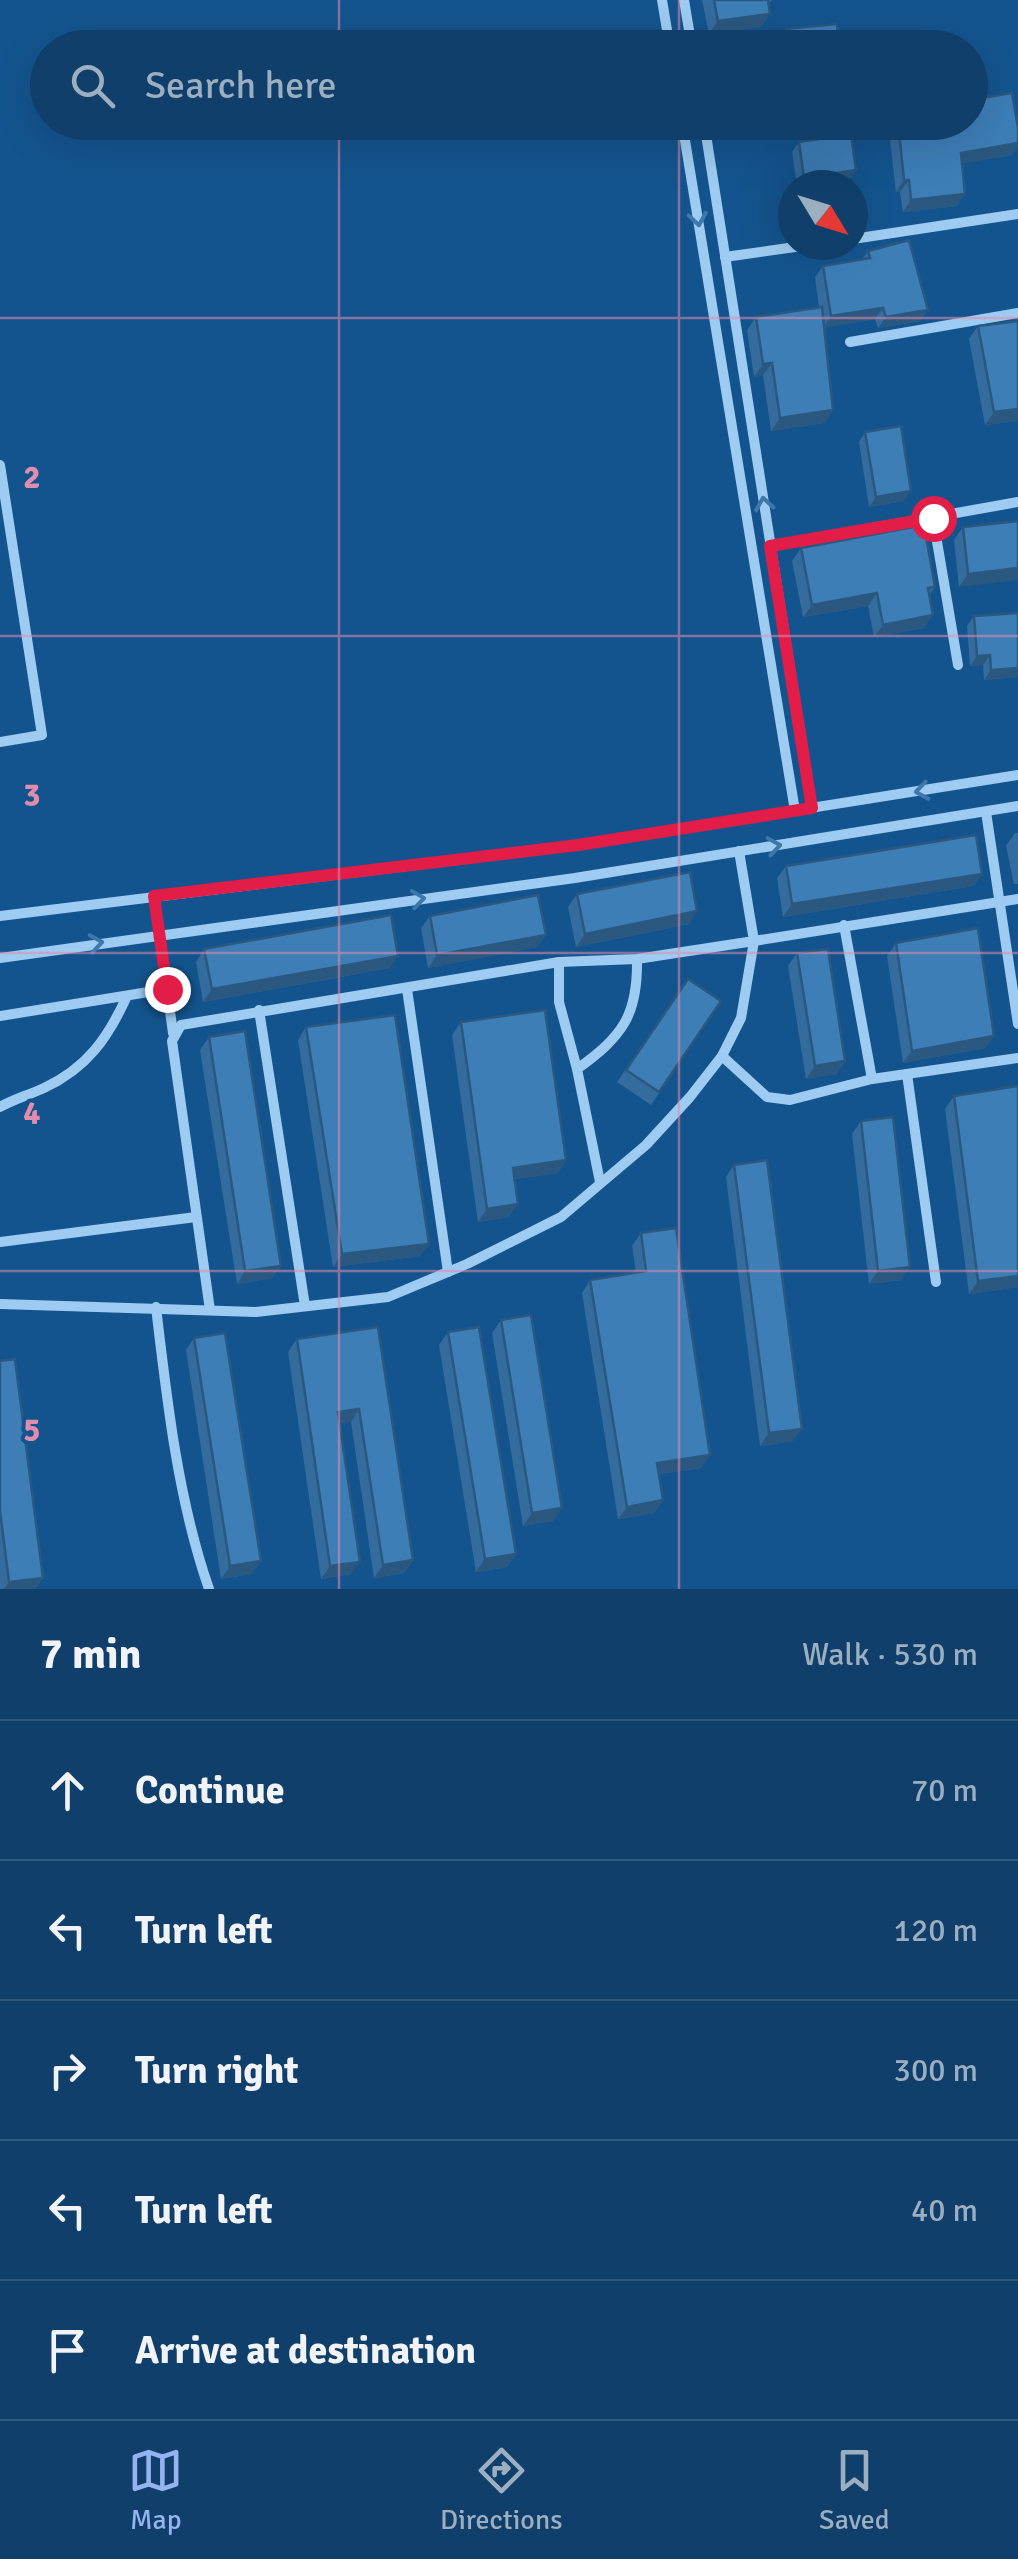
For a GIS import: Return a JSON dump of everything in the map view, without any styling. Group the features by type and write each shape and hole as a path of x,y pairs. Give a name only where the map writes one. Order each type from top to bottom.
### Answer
{"street":[{"path":"662,0 667,30"},
{"path":"684,0 689,30"},
{"path":"685,140 795,811"},
{"path":"707,140 812,808"},
{"path":"868,236 1018,214"},
{"path":"725,258 778,250"},
{"path":"850,342 1018,313"},
{"path":"0,465 42,735 0,742"},
{"path":"770,546 1018,502"},
{"path":"933,518 958,665"},
{"path":"0,916 578,845 1018,776"},
{"path":"0,958 739,852 1018,806"},
{"path":"986,812 1018,1024"},
{"path":"0,1304 256,1312 388,1297 561,1217 646,1145 722,1056 741,1018 754,941 739,852"},
{"path":"154,896 210,1310"},
{"path":"173,1033 186,1022 407,990 560,962 637,959 1018,899"},
{"path":"844,925 872,1079"},
{"path":"577,1068 608,1047 638,999 637,959"},
{"path":"560,962 559,1002 600,1182"},
{"path":"0,1016 167,989"},
{"path":"407,990 448,1272"},
{"path":"0,1107 43,1089 90,1058 104,1044 127,996"},
{"path":"259,1010 305,1306"},
{"path":"722,1056 767,1097 790,1100 872,1079 1018,1058"},
{"path":"907,1074 936,1282"},
{"path":"0,1242 196,1217"},
{"path":"156,1308 166,1391 198,1556 209,1589"}],"building":[{"path":"714,0 768,0 770,14 718,21"},
{"path":"837,24 838,30 786,30"},
{"path":"1012,93 1018,143 961,153 965,194 911,200 909,180 904,180 900,140 988,140 988,97"},
{"path":"852,140 856,170 803,170 799,142"},
{"path":"909,240 928,310 886,317 883,308 831,316 823,266 868,260 868,251"},
{"path":"822,307 833,410 780,418 772,363 763,364 756,317"},
{"path":"1018,321 1018,409 994,412 978,326"},
{"path":"901,426 911,491 876,497 865,432"},
{"path":"1018,521 1018,568 968,574 963,527"},
{"path":"924,525 935,587 928,588 933,615 883,625 877,593 812,605 801,548"},
{"path":"1018,613 1018,668 991,670 990,655 977,656 974,616"},
{"path":"976,835 982,874 792,904 786,866"},
{"path":"690,872 697,911 585,934 577,894"},
{"path":"538,895 546,935 437,955 430,916"},
{"path":"391,915 398,956 212,989 204,949"},
{"path":"978,928 994,1036 912,1051 896,943"},
{"path":"828,949 845,1061 815,1066 797,953"},
{"path":"688,979 721,1001 659,1092 626,1070"},
{"path":"545,1010 566,1160 513,1168 518,1204 487,1209 461,1022"},
{"path":"395,1015 429,1244 342,1254 306,1027"},
{"path":"245,1031 281,1266 245,1271 209,1037"},
{"path":"1018,1086 1018,1276 978,1281 954,1096"},
{"path":"893,1117 910,1267 878,1271 861,1121"},
{"path":"767,1160 802,1429 769,1433 734,1165"},
{"path":"676,1228 710,1455 657,1463 663,1500 627,1507 590,1280 646,1271 641,1233"},
{"path":"531,1315 562,1508 532,1513 501,1320"},
{"path":"378,1327 413,1560 383,1565 359,1409 338,1412 360,1562 330,1566 297,1339"},
{"path":"479,1327 516,1554 485,1559 448,1332"},
{"path":"225,1333 261,1561 230,1566 194,1338"},
{"path":"15,1359 43,1578 9,1582 0,1511 0,1361"}],"route":[{"path":"167,989 154,896 578,845 812,808 770,546 933,518"}]}
